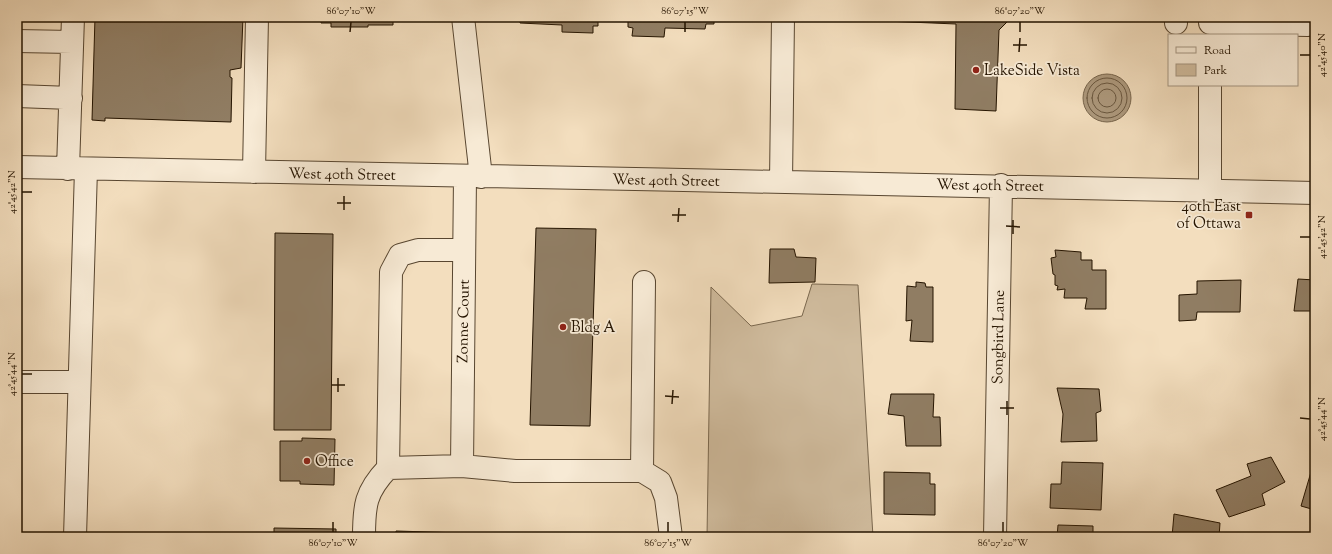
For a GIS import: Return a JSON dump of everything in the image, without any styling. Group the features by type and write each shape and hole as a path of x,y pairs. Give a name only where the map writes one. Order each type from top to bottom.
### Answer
{"street":[{"path":"73,17 71,98 77,169 79,382 75,537"},
{"path":"254,172 257,17"},
{"name":"Zonne Court","path":"462,466 464,250 473,177 466,34 463,17"},
{"path":"781,182 783,17"},
{"path":"1210,25 1308,25 1307,17"},
{"path":"17,41 72,42"},
{"path":"1210,86 1210,190"},
{"path":"17,96 71,98"},
{"name":"West 40th Street","path":"17,167 473,177 1001,185 1315,192"},
{"name":"Songbird Lane","path":"995,537 1001,185"},
{"path":"364,537 364,510 368,494 377,480 388,468 391,272 400,255 418,250 464,250"},
{"path":"642,471 644,282"},
{"path":"17,382 79,382"},
{"path":"388,468 462,466 515,471 642,471 660,482 666,498 671,537"}],"green space":[{"path":"812,284 858,285 873,537 707,537 711,287 751,326 802,316"}],"water":[{"path":"1107,74 1116,76 1124,81 1129,89 1131,98 1129,107 1124,115 1116,120 1107,122 1098,120 1090,115 1085,107 1083,98 1085,89 1090,81 1098,76"}],"building":[{"path":"95,17 243,17 241,68 230,70 230,77 232,78 231,122 105,118 105,121 92,120"},
{"path":"321,17 393,17 393,25 331,27 331,23 321,23"},
{"path":"512,17 598,17 598,26 593,26 593,33 562,32 562,25 520,23 520,19 512,19"},
{"path":"628,17 714,17 714,24 706,24 705,29 665,28 664,37 632,36 633,28 628,27"},
{"name":"LakeSide Vista","path":"885,17 1012,17 999,30 996,111 955,109 956,24 885,21"},
{"name":"Bldg A","path":"536,228 596,229 590,426 530,425"},
{"path":"275,233 333,234 331,430 274,430"},
{"path":"770,249 794,249 796,257 816,258 815,282 769,283"},
{"path":"1055,250 1081,252 1081,260 1092,260 1092,270 1106,270 1106,309 1085,309 1087,298 1064,298 1065,289 1057,290 1058,286 1055,285 1055,275 1053,274 1051,258 1056,257"},
{"path":"1298,279 1315,280 1315,311 1294,311"},
{"path":"1241,280 1240,312 1197,312 1196,320 1179,321 1179,295 1197,294 1197,281"},
{"path":"916,282 925,283 926,287 933,287 933,342 910,341 912,320 906,321 907,286 916,287"},
{"path":"1057,388 1099,389 1101,411 1096,413 1097,441 1061,442 1063,414"},
{"path":"891,394 934,394 933,417 940,417 941,446 906,446 904,416 888,414"},
{"name":"Office","path":"302,438 335,439 334,485 300,484 300,481 280,481 280,441 302,441"},
{"path":"1271,457 1285,482 1262,494 1265,505 1229,517 1216,490 1251,476 1247,464"},
{"path":"1062,462 1103,463 1101,510 1050,508 1051,484 1061,484"},
{"path":"884,472 930,473 930,484 935,484 935,515 884,514"},
{"path":"1311,472 1315,473 1315,510 1301,506"},
{"path":"1174,514 1220,523 1219,537 1172,537"},
{"path":"1058,525 1093,526 1093,537 1057,537"},
{"path":"274,528 336,529 336,537 274,537"},
{"path":"396,531 593,537 396,537"}],"place":[{"name":"LakeSide Vista","path":"976,70"},
{"name":"40th East of Ottawa","path":"1249,215"},
{"name":"Bldg A","path":"563,327"},
{"name":"Office","path":"307,461"}]}
